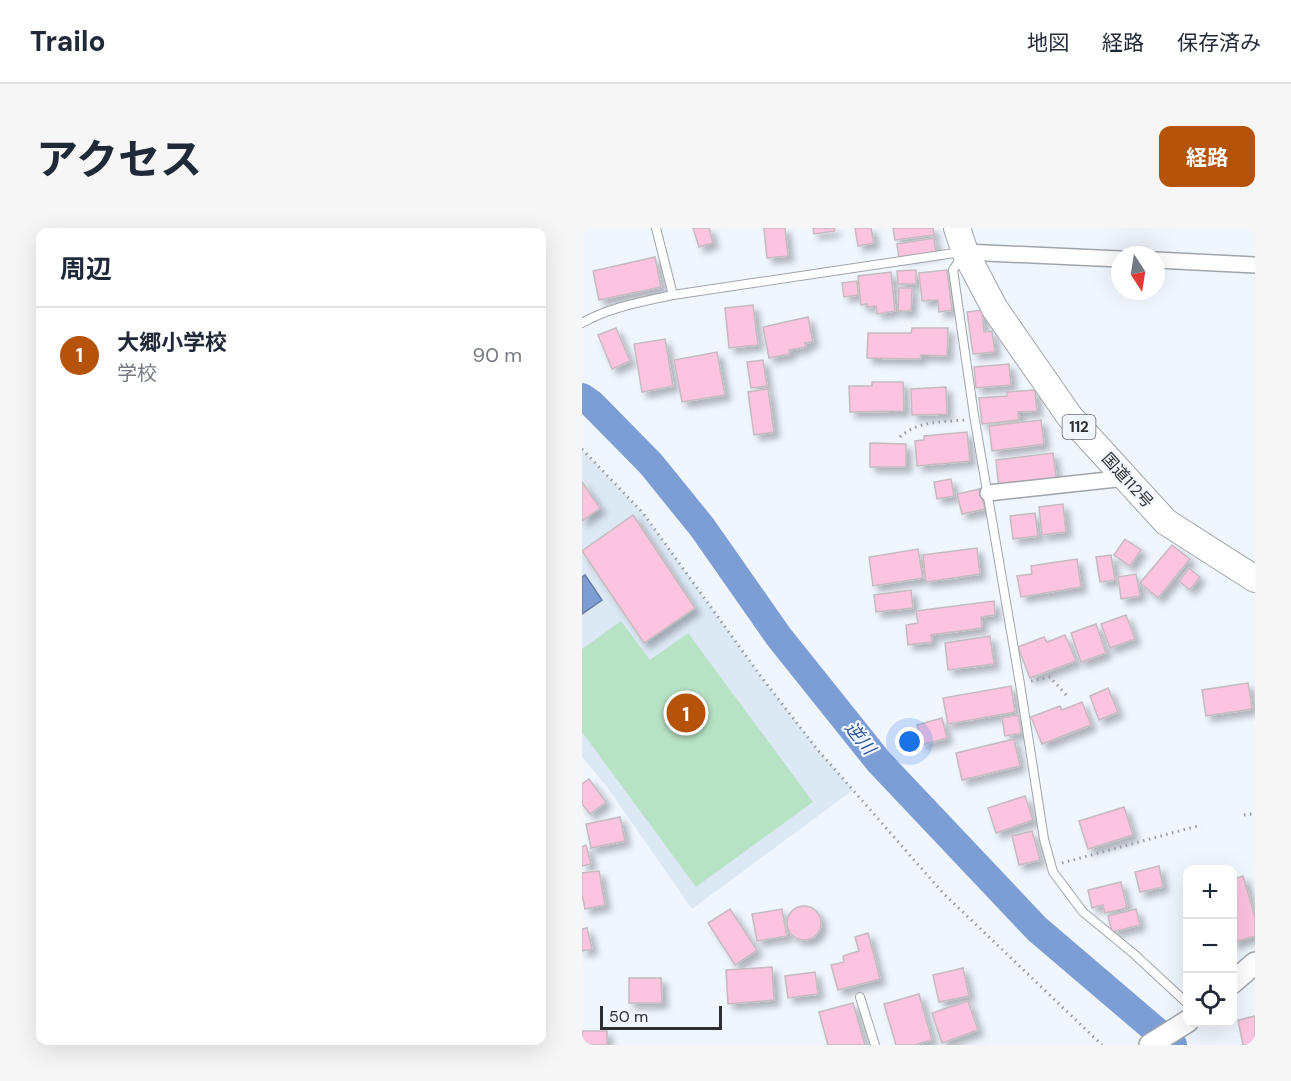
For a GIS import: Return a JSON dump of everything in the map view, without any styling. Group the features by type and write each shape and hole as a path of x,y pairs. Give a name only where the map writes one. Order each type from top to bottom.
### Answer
{"highway":[{"name":"国道112号","path":"961,240 995,309 1042,380 1070,417 1166,522 1255,579"}],"main road":[{"path":"1237,979 1255,963"},
{"path":"1150,1045 1183,1024"}],"street":[{"path":"961,240 1111,258"},
{"path":"1165,260 1255,265"},
{"path":"988,493 1126,478"}],"lane":[{"path":"656,228 673,295"},
{"path":"582,323 602,313 633,303 961,240 953,270 975,419 1044,839 1053,872 1083,912 1134,954 1183,999"},
{"path":"860,997 875,1045"}],"path":[{"path":"900,437 909,429 929,423 975,419"},
{"path":"582,449 643,513 762,678 817,749 935,885 1102,1045"},
{"path":"1020,684 1050,677 1068,697"},
{"path":"1244,815 1255,813"},
{"path":"1052,866 1201,825"}],"shaded area":[{"path":"582,449 643,513 762,678 817,749 853,790 692,909 607,787 582,757"}],"green space":[{"path":"621,621 650,660 688,633 813,802 696,887 582,732 582,649"}],"water":[{"path":"585,575 602,600 582,614 582,577"}],"building":[{"path":"693,228 709,228 713,243 699,247"},
{"path":"764,228 785,228 788,256 767,258"},
{"path":"813,228 834,228 835,231 814,234"},
{"path":"855,228 871,228 874,243 858,246"},
{"path":"893,228 933,228 934,235 895,240"},
{"path":"934,238 936,252 899,258 897,244"},
{"path":"655,257 661,287 599,300 593,271"},
{"path":"916,270 916,284 898,284 897,271"},
{"path":"947,270 952,310 939,312 938,300 922,301 919,273"},
{"path":"891,272 895,311 877,314 876,306 861,305 858,276"},
{"path":"857,281 858,295 844,297 842,283"},
{"path":"899,288 912,288 911,311 898,311"},
{"path":"753,305 758,345 729,348 725,308"},
{"path":"982,310 984,332 992,331 995,352 973,354 967,312"},
{"path":"808,317 813,342 805,343 806,347 789,350 790,354 769,358 763,327"},
{"path":"616,328 630,361 612,369 598,335"},
{"path":"912,328 948,328 947,356 921,355 920,359 867,358 868,333 911,333"},
{"path":"665,339 673,386 642,392 634,344"},
{"path":"717,352 725,395 682,402 674,360"},
{"path":"763,360 767,386 751,388 747,362"},
{"path":"1009,364 1011,385 976,388 974,367"},
{"path":"872,382 903,382 904,411 850,412 849,386 872,386"},
{"path":"946,387 947,414 912,415 911,389"},
{"path":"768,389 774,432 754,435 748,392"},
{"path":"1035,390 1037,411 1018,412 1019,420 982,424 979,398 1007,396 1007,392"},
{"path":"1041,420 1044,444 992,451 989,426"},
{"path":"967,432 970,461 917,466 915,441 924,440 924,436"},
{"path":"870,443 906,444 906,467 870,467"},
{"path":"1053,453 1057,483 999,489 996,460"},
{"path":"951,479 954,496 937,499 934,482"},
{"path":"582,482 600,508 582,521"},
{"path":"980,489 985,509 962,514 957,494"},
{"path":"1063,504 1066,532 1042,535 1039,507"},
{"path":"1035,513 1038,536 1013,539 1010,516"},
{"path":"633,515 695,608 644,643 582,551"},
{"path":"1125,539 1141,550 1130,566 1114,555"},
{"path":"1172,545 1190,559 1158,598 1140,583"},
{"path":"977,548 980,574 926,582 923,555"},
{"path":"918,549 923,578 873,586 869,557"},
{"path":"1111,555 1115,580 1100,582 1096,557"},
{"path":"1077,559 1081,587 1021,597 1017,576 1032,574 1031,566"},
{"path":"1189,568 1200,577 1190,590 1179,581"},
{"path":"1136,574 1140,596 1121,599 1118,577"},
{"path":"911,590 913,608 876,612 874,595"},
{"path":"994,601 995,615 981,617 982,628 931,635 932,642 908,645 906,625 918,623 916,611"},
{"path":"1126,615 1135,639 1110,648 1101,624"},
{"path":"1096,624 1106,653 1081,662 1071,633"},
{"path":"1065,635 1076,661 1030,678 1018,647 1044,637 1047,642"},
{"path":"990,636 994,664 948,670 945,643"},
{"path":"1248,683 1252,709 1206,716 1202,690"},
{"path":"1011,686 1015,712 948,724 943,698"},
{"path":"1108,688 1118,712 1099,720 1090,696"},
{"path":"1082,702 1091,725 1042,744 1031,717 1060,706 1062,710"},
{"path":"1018,715 1022,733 1005,736 1002,718"},
{"path":"942,718 947,738 922,745 917,725"},
{"path":"1014,739 1020,766 962,780 956,753"},
{"path":"589,779 606,802 590,814 582,804 582,784"},
{"path":"1025,796 1033,820 996,833 988,808"},
{"path":"1124,807 1133,835 1088,849 1079,821"},
{"path":"620,817 625,841 591,848 586,824"},
{"path":"1032,831 1040,860 1019,865 1012,836"},
{"path":"586,845 591,864 582,866 582,847"},
{"path":"1159,866 1163,887 1140,892 1135,872"},
{"path":"599,871 605,905 585,909 582,873"},
{"path":"1243,876 1255,917 1255,936 1237,941 1237,919 1237,878"},
{"path":"1121,882 1127,908 1105,913 1103,905 1092,908 1088,890"},
{"path":"804,906 816,911 821,923 816,935 804,940 792,935 787,923 792,911"},
{"path":"730,909 757,950 735,965 708,923"},
{"path":"782,909 787,936 757,941 752,914"},
{"path":"1136,909 1140,925 1112,932 1108,916"},
{"path":"587,928 592,949 582,951 582,929"},
{"path":"868,933 880,979 838,990 831,965 844,962 843,956 859,951 855,937"},
{"path":"772,967 774,1000 728,1004 726,970"},
{"path":"963,968 969,996 939,1002 933,975"},
{"path":"815,972 818,994 788,998 785,976"},
{"path":"629,978 661,978 662,1003 629,1003"},
{"path":"919,994 932,1040 914,1045 896,1045 884,1004"},
{"path":"968,1001 978,1030 942,1043 932,1013"},
{"path":"853,1003 865,1045 828,1045 819,1012"},
{"path":"1255,1016 1255,1045 1243,1045 1238,1020"},
{"path":"582,1031 607,1031 607,1045 582,1045"}],"waterway":[{"name":"逆川","path":"582,397 592,404 651,464 702,527 779,637 879,762 1037,929 1173,1045"}],"place":[{"name":"大郷小学校","path":"686,713"}]}
